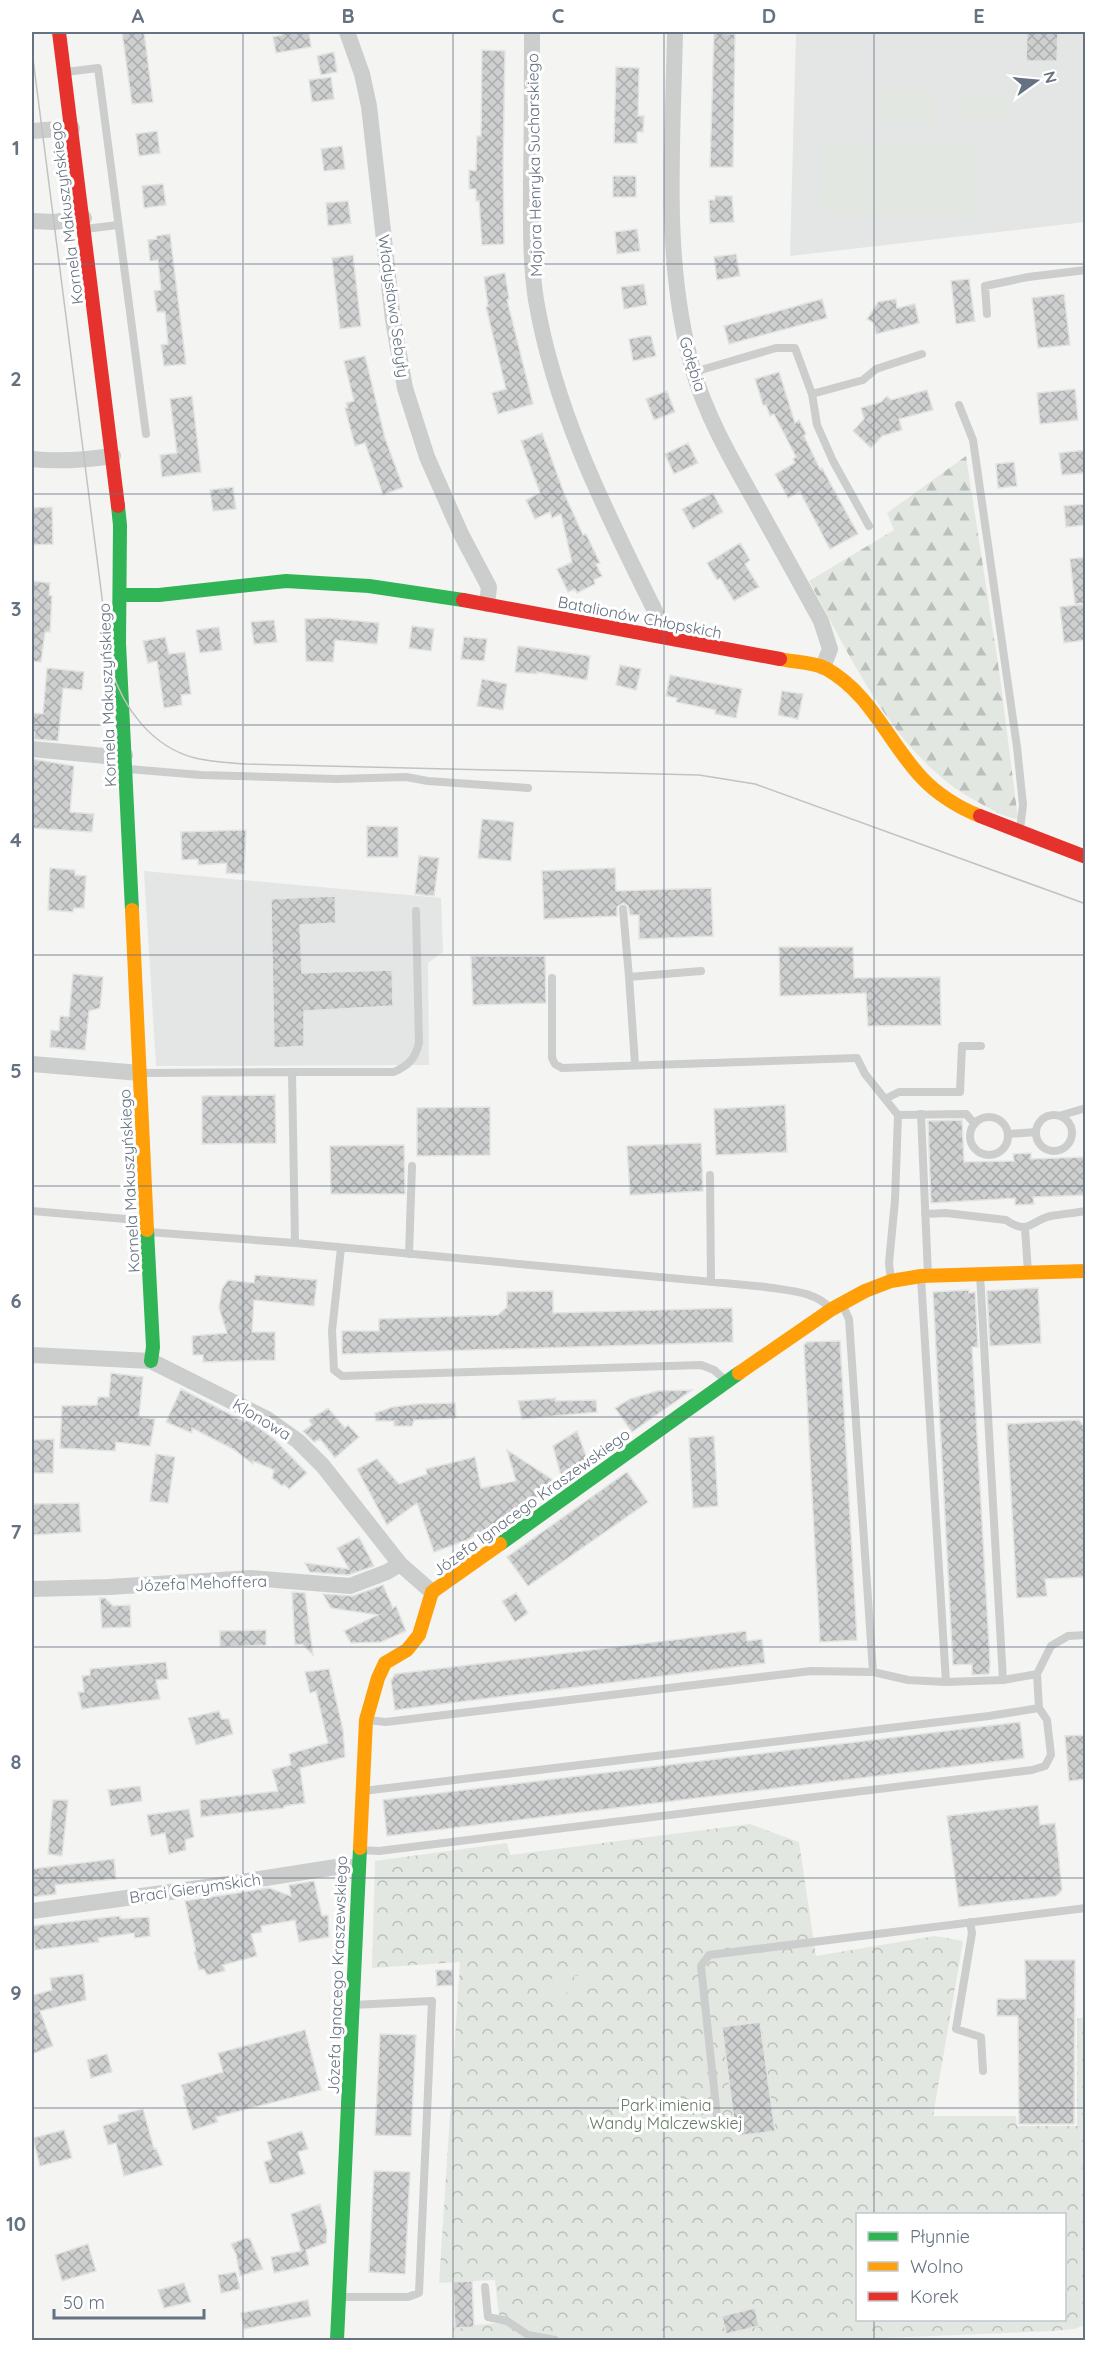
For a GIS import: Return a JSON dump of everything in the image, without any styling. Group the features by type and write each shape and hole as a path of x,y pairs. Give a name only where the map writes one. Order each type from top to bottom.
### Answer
{"street":[{"name":"Kornela Makuszyńskiego","path":"59,32 120,525 119,643 148,1225 153,1347 151,1361"},
{"name":"Władysława Sebyły","path":"347,32 362,74 369,106 393,320 405,388 427,457 461,534 489,587 487,604"},
{"name":"Majora Henryka Sucharskiego","path":"532,32 531,249 536,299 551,366 572,434 593,485 656,613 654,635"},
{"name":"Gołębia","path":"675,32 671,224 675,280 682,327 694,372 709,414 821,621 830,649 823,667"},
{"path":"32,131 72,128"},
{"path":"32,221 84,223"},
{"path":"32,459 84,460 113,456"},
{"name":"Batalionów Chłopskich","path":"120,595 159,595 286,581 369,586 487,604 823,667 857,690 917,771 942,795 967,811 1086,857"},
{"path":"32,749 105,756 125,762"},
{"path":"32,1064 140,1073"},
{"name":"Józefa Ignacego Kraszewskiego","path":"337,2340 366,1719 378,1678 385,1663 401,1656 413,1647 422,1631 432,1592 727,1381 837,1306 865,1291 891,1281 924,1276 1086,1271"},
{"name":"Klonowa","path":"32,1355 151,1361 267,1419 298,1441 323,1466 400,1564 432,1592"},
{"name":"Józefa Mehoffera","path":"32,1589 110,1587 251,1578 350,1586 387,1572 400,1564"},
{"name":"Braci Gierymskich","path":"32,1911 221,1886 336,1867 358,1867"}],"lane":[{"path":"65,72 99,68 146,434"},
{"path":"84,223 118,225"},
{"path":"987,314 985,286 1028,277 1086,270"},
{"path":"694,372 776,348 795,348 812,394 817,425 833,461 869,526"},
{"path":"812,394 864,380 876,369 922,354"},
{"path":"959,405 974,440 1017,747 1023,805 1023,818 1019,833"},
{"path":"125,762 201,775 337,779 406,777 428,781 528,788"},
{"path":"623,909 635,1064"},
{"path":"140,1073 394,1072 407,1066 416,1057 419,1043 416,911"},
{"path":"629,977 702,971"},
{"path":"552,978 552,1058 561,1068 857,1058 866,1074 898,1115 895,1200 889,1263 891,1281"},
{"path":"885,1099 899,1092 960,1092 962,1046 981,1046"},
{"path":"292,1072 296,1243"},
{"path":"1062,1116 1074,1110 1086,1108"},
{"path":"921,1114 925,1214 924,1276 946,1682"},
{"path":"898,1115 966,1114 974,1123"},
{"path":"1055,1114 1062,1116 1072,1126 1073,1133 1068,1146 1054,1151 1041,1146 1036,1132 1041,1119 1055,1114"},
{"path":"995,1117 1006,1127 1008,1134 1004,1148 998,1153 983,1154 976,1150 969,1137 974,1123 980,1118 995,1117"},
{"path":"1008,1134 1036,1132"},
{"path":"409,1254 412,1166"},
{"path":"710,1175 711,1282"},
{"path":"32,1211 126,1219 148,1225 341,1248 711,1282 810,1294 837,1306 849,1319 873,1672"},
{"path":"925,1214 946,1213 1006,1220 1014,1226 1025,1228 1048,1216 1086,1211"},
{"path":"1025,1228 1028,1272"},
{"path":"341,1248 332,1331 334,1370 342,1376 701,1365 714,1370 727,1381"},
{"path":"980,1274 1003,1680"},
{"path":"359,1850 379,1851 1032,1770 1045,1766 1051,1755 1047,1720 1039,1708 1037,1674 1051,1646 1068,1636 1086,1635"},
{"path":"366,1719 386,1722 811,1671 873,1672 908,1680 946,1682 1003,1680 1037,1674"},
{"path":"362,1791 989,1716 1039,1708"},
{"path":"718,2126 701,1966 710,1955 1086,1908"},
{"path":"970,1922 972,1933 956,2030 981,2037 983,2071"},
{"path":"339,2297 408,2297 418,2293 432,2001 352,2005"},
{"path":"485,2288 488,2317 507,2320 528,2335 555,2340"}],"shaded area":[{"path":"796,32 1085,32 1085,222 790,256"},
{"path":"144,871 441,898 443,952 428,963 429,1065 156,1066"}],"green space":[{"path":"879,91 934,92 934,123 878,122"},
{"path":"959,93 1009,93 1009,119 958,118"},
{"path":"822,143 980,147 978,216 820,212"},
{"path":"966,456 1000,677 1018,819 1002,815 947,782 899,733 859,673 809,581 894,530 887,513"},
{"name":"Park imienia Wandy Malczewskiej","path":"750,1824 799,1842 816,1956 935,1936 963,1941 933,2116 1016,2116 1017,2126 1077,2126 1077,2018 1085,2018 1085,2325 1074,2329 1053,2331 860,2340 454,2340 453,2327 500,2323 495,2280 439,2283 460,1962 372,1968 375,1861 507,1843 510,1855"},
{"path":"599,1972 602,1987 577,1991 574,1976"},
{"path":"569,1976 571,1992 547,1996 544,1980"}],"building":[{"path":"122,32 144,32 153,102 132,104"},
{"path":"282,32 309,32 311,47 276,53 273,37 282,35"},
{"path":"1027,32 1058,32 1057,61 1026,61"},
{"path":"714,33 735,34 733,167 710,167"},
{"path":"482,50 505,51 504,244 482,245 479,201 476,201 476,189 469,189 469,170 476,171 477,136 481,136"},
{"path":"334,52 337,72 321,75 317,56"},
{"path":"616,67 639,68 638,116 644,116 643,132 637,132 637,143 614,143"},
{"path":"331,77 334,99 312,102 309,80"},
{"path":"157,131 160,153 139,156 136,134"},
{"path":"342,146 345,169 324,171 321,149"},
{"path":"613,176 636,176 636,197 613,197"},
{"path":"163,184 166,205 144,208 142,186"},
{"path":"715,196 732,196 734,222 710,223 709,200 715,200"},
{"path":"348,201 351,223 328,226 326,203"},
{"path":"637,229 640,251 617,254 615,232"},
{"path":"170,234 186,364 164,366 161,345 168,344 165,312 157,312 154,291 161,290 158,260 150,261 148,240"},
{"path":"736,254 740,276 717,280 714,257"},
{"path":"353,255 361,326 340,329 332,258"},
{"path":"505,273 509,299 507,300 533,404 498,414 492,393 506,389 486,307 488,306 484,277"},
{"path":"969,279 975,321 956,324 951,281"},
{"path":"644,284 647,305 624,309 621,287"},
{"path":"1064,294 1070,345 1038,348 1032,298"},
{"path":"822,299 827,318 729,344 724,326"},
{"path":"896,299 897,308 915,304 919,323 876,334 874,323 867,319 878,302"},
{"path":"651,336 656,356 633,361 629,339"},
{"path":"365,356 385,438 403,487 383,495 365,443 355,446 345,408 348,408 346,403 354,401 344,361"},
{"path":"779,372 795,423 799,420 820,469 822,468 858,534 830,549 800,492 788,498 775,474 795,463 793,459 796,457 774,414 770,416 766,405 763,405 755,379"},
{"path":"1075,389 1078,420 1040,424 1037,393"},
{"path":"927,390 933,410 899,419 902,430 882,436 871,448 853,431 864,419 861,408 881,402 887,396 891,400"},
{"path":"667,391 675,412 654,420 646,399"},
{"path":"192,396 201,472 162,477 160,455 177,453 170,399"},
{"path":"542,433 564,493 583,535 586,534 600,563 596,564 602,576 594,580 595,584 577,593 575,589 568,592 557,569 572,562 561,514 552,518 550,512 535,519 526,500 540,493 521,441"},
{"path":"688,443 698,463 674,474 665,454"},
{"path":"1086,450 1086,473 1062,475 1059,453"},
{"path":"1014,462 1017,486 998,488 996,464"},
{"path":"233,487 236,509 213,511 210,490"},
{"path":"713,493 723,512 693,529 682,509"},
{"path":"1086,504 1086,525 1066,527 1064,506"},
{"path":"52,507 53,544 32,545 32,508"},
{"path":"740,543 750,560 745,564 759,587 734,601 720,578 717,580 707,563"},
{"path":"1086,557 1086,603 1075,604 1070,559"},
{"path":"32,581 50,583 49,595 52,596 50,632 45,632 41,662 32,661"},
{"path":"1086,604 1086,640 1064,643 1060,607"},
{"path":"328,618 379,623 377,644 335,640 333,662 306,661 305,619"},
{"path":"274,620 277,642 254,644 251,622"},
{"path":"412,626 434,629 431,651 409,648"},
{"path":"219,627 222,650 200,653 196,630"},
{"path":"165,637 169,654 185,652 191,694 181,695 182,705 164,708 157,661 148,663 143,641"},
{"path":"464,637 487,639 484,661 461,659"},
{"path":"518,646 590,656 587,680 537,672 537,674 515,672"},
{"path":"620,665 641,669 636,690 616,685"},
{"path":"47,668 84,672 82,690 63,688 58,741 34,739 35,732 32,731 32,713 43,714"},
{"path":"670,675 742,689 736,718 715,714 716,710 676,702 677,698 666,696"},
{"path":"482,679 507,684 503,710 477,706"},
{"path":"782,691 803,694 798,719 778,715"},
{"path":"32,759 74,766 70,812 94,814 92,832 32,828"},
{"path":"482,819 514,822 511,861 478,858"},
{"path":"367,826 398,827 398,857 367,857"},
{"path":"246,830 244,874 226,873 227,863 198,865 198,859 182,860 181,832"},
{"path":"419,856 439,858 434,896 415,894"},
{"path":"50,868 75,870 75,875 86,876 84,908 74,908 73,912 48,910"},
{"path":"615,868 616,891 711,888 713,936 639,939 639,915 630,915 628,906 623,903 617,907 617,916 544,919 542,871"},
{"path":"335,896 336,923 300,925 302,973 392,970 393,1006 304,1011 304,1046 274,1048 271,899"},
{"path":"779,947 853,947 854,978 940,977 941,1025 868,1026 866,993 780,996"},
{"path":"471,956 545,956 546,1003 473,1005"},
{"path":"73,974 103,977 100,1008 89,1011 85,1050 50,1047 51,1030 59,1031 60,1016 69,1017"},
{"path":"275,1095 276,1143 202,1144 202,1096"},
{"path":"785,1105 787,1152 716,1155 714,1109"},
{"path":"490,1107 490,1155 417,1156 417,1108"},
{"path":"962,1120 964,1162 1014,1161 1013,1154 1031,1153 1031,1159 1086,1157 1086,1195 1033,1197 1034,1204 1015,1205 1015,1198 931,1203 928,1121"},
{"path":"701,1143 703,1191 630,1195 627,1146"},
{"path":"404,1145 405,1194 331,1194 330,1146"},
{"path":"255,1275 317,1280 314,1306 254,1300 252,1332 275,1332 275,1360 203,1362 203,1355 193,1355 192,1336 227,1333 219,1308 222,1289 228,1280 254,1283"},
{"path":"1038,1288 1041,1343 990,1346 987,1291"},
{"path":"969,1290 969,1293 975,1292 978,1347 972,1347 990,1663 989,1674 972,1675 972,1664 953,1665 933,1292"},
{"path":"553,1291 553,1313 732,1308 733,1342 342,1354 342,1331 379,1331 379,1319 498,1315 507,1307 507,1292"},
{"path":"840,1341 857,1640 820,1642 804,1345 807,1342"},
{"path":"111,1373 143,1377 139,1417 155,1419 150,1446 116,1442 115,1451 60,1448 62,1406 97,1405 98,1397 109,1397"},
{"path":"181,1389 255,1425 274,1439 307,1473 289,1489 272,1478 274,1470 253,1461 253,1464 233,1449 192,1428 192,1433 166,1422"},
{"path":"692,1390 632,1432 615,1408 630,1399 657,1391"},
{"path":"556,1398 555,1401 596,1400 597,1412 522,1419 518,1401"},
{"path":"455,1403 456,1418 414,1420 412,1426 394,1426 394,1421 376,1421 375,1413 393,1407"},
{"path":"328,1408 345,1428 348,1425 359,1437 335,1458 320,1439 314,1442 303,1431 312,1425 309,1420"},
{"path":"1079,1420 1086,1429 1086,1577 1045,1579 1047,1596 1017,1598 1007,1424"},
{"path":"577,1431 588,1462 562,1480 553,1446"},
{"path":"714,1436 718,1506 693,1508 689,1438"},
{"path":"54,1439 53,1473 32,1473 32,1440"},
{"path":"507,1450 558,1483 504,1520 467,1540 434,1552 417,1503 387,1525 357,1469 377,1459 399,1484 427,1474 426,1469 475,1457 481,1488 516,1481"},
{"path":"156,1454 175,1457 168,1503 150,1501"},
{"path":"627,1472 648,1502 528,1586 507,1557"},
{"path":"79,1503 81,1532 32,1535 32,1504"},
{"path":"359,1537 374,1566 348,1575 310,1572 305,1563 349,1569 337,1548"},
{"path":"383,1585 393,1608 396,1606 406,1631 381,1642 351,1643 344,1631 378,1615 331,1608 323,1594 353,1596"},
{"path":"292,1592 305,1593 313,1655 302,1644 295,1645"},
{"path":"516,1593 528,1613 515,1622 502,1601"},
{"path":"100,1598 105,1598 113,1606 130,1605 131,1627 102,1628"},
{"path":"266,1630 266,1645 220,1647 220,1631"},
{"path":"746,1631 747,1641 762,1639 765,1663 395,1710 391,1681 395,1674"},
{"path":"166,1662 168,1679 156,1680 160,1699 82,1709 78,1692 84,1692 82,1676 90,1675 90,1669"},
{"path":"329,1669 343,1730 345,1757 300,1768 305,1803 284,1806 284,1808 201,1817 200,1800 278,1791 272,1770 291,1765 289,1754 328,1743 316,1691 310,1693 305,1672"},
{"path":"219,1711 222,1719 229,1719 233,1734 196,1745 188,1718"},
{"path":"1020,1722 1024,1758 387,1836 383,1800"},
{"path":"1086,1735 1086,1779 1069,1781 1065,1736"},
{"path":"140,1786 142,1801 111,1806 108,1790"},
{"path":"53,1800 68,1800 62,1856 48,1854"},
{"path":"1038,1805 1040,1825 1055,1823 1062,1890 1056,1896 959,1907 947,1816"},
{"path":"189,1809 194,1837 185,1840 186,1850 169,1854 165,1833 151,1836 147,1815"},
{"path":"114,1859 116,1879 55,1885 56,1894 32,1897 32,1869"},
{"path":"314,1881 322,1916 328,1915 329,1937 299,1942 295,1920 261,1926 262,1932 251,1934 257,1956 223,1965 225,1971 207,1975 204,1969 199,1970 185,1901 269,1888 291,1896 289,1885"},
{"path":"120,1916 120,1919 149,1917 150,1936 135,1938 134,1933 98,1938 99,1942 35,1950 32,1926"},
{"path":"1025,1960 1075,1960 1074,2124 1019,2124 1018,2016 997,2016 997,1999 1026,1999"},
{"path":"436,1970 452,1970 453,1985 437,1986"},
{"path":"83,1974 86,2000 40,2011 53,2046 32,2054 32,1993 34,1995 52,1990 50,1978"},
{"path":"760,2022 775,2131 736,2136 722,2027"},
{"path":"305,2030 321,2090 216,2117 218,2122 193,2130 181,2085 223,2072 218,2053"},
{"path":"380,2034 416,2035 411,2136 375,2135"},
{"path":"107,2054 112,2072 91,2078 87,2060"},
{"path":"143,2109 154,2149 156,2148 163,2165 124,2176 116,2143 108,2145 103,2126 119,2121 118,2115"},
{"path":"64,2130 72,2158 40,2166 33,2138"},
{"path":"302,2131 308,2149 298,2152 305,2174 270,2183 264,2162 272,2159 267,2142"},
{"path":"374,2171 410,2172 405,2274 369,2272"},
{"path":"320,2204 327,2230 326,2243 306,2250 309,2265 274,2273 271,2257 301,2251 291,2214"},
{"path":"246,2238 250,2239 263,2269 240,2276 236,2254 231,2244"},
{"path":"88,2244 96,2271 62,2281 55,2255"},
{"path":"236,2272 240,2289 221,2293 218,2275"},
{"path":"472,2281 474,2327 455,2328 453,2282"},
{"path":"184,2283 191,2302 164,2308 158,2290"},
{"path":"308,2300 311,2316 244,2329 241,2313"},
{"path":"755,2308 759,2326 726,2334 722,2316"}],"tram line":[{"path":"32,51 111,668 123,697 141,724 165,745 195,758 227,763 699,775 755,784 1086,904"}],"traffic: fast":[{"path":"118,506 120,525 119,643 132,910"},
{"path":"120,595 159,595 286,581 369,586 463,600"},
{"path":"147,1230 153,1347 151,1361"},
{"path":"500,1544 739,1373"},
{"path":"337,2340 360,1848"}],"traffic: slow":[{"path":"780,659 820,666 841,679 867,704 910,764 934,790 980,816"},
{"path":"132,910 147,1230"},
{"path":"739,1373 832,1309 865,1291 891,1281 921,1276 1086,1271"},
{"path":"360,1848 366,1720 378,1678 385,1663 407,1650 419,1635 432,1592 500,1544"}],"traffic: jam":[{"path":"59,32 118,506"},
{"path":"463,600 780,659"},
{"path":"980,816 1086,857"}]}
